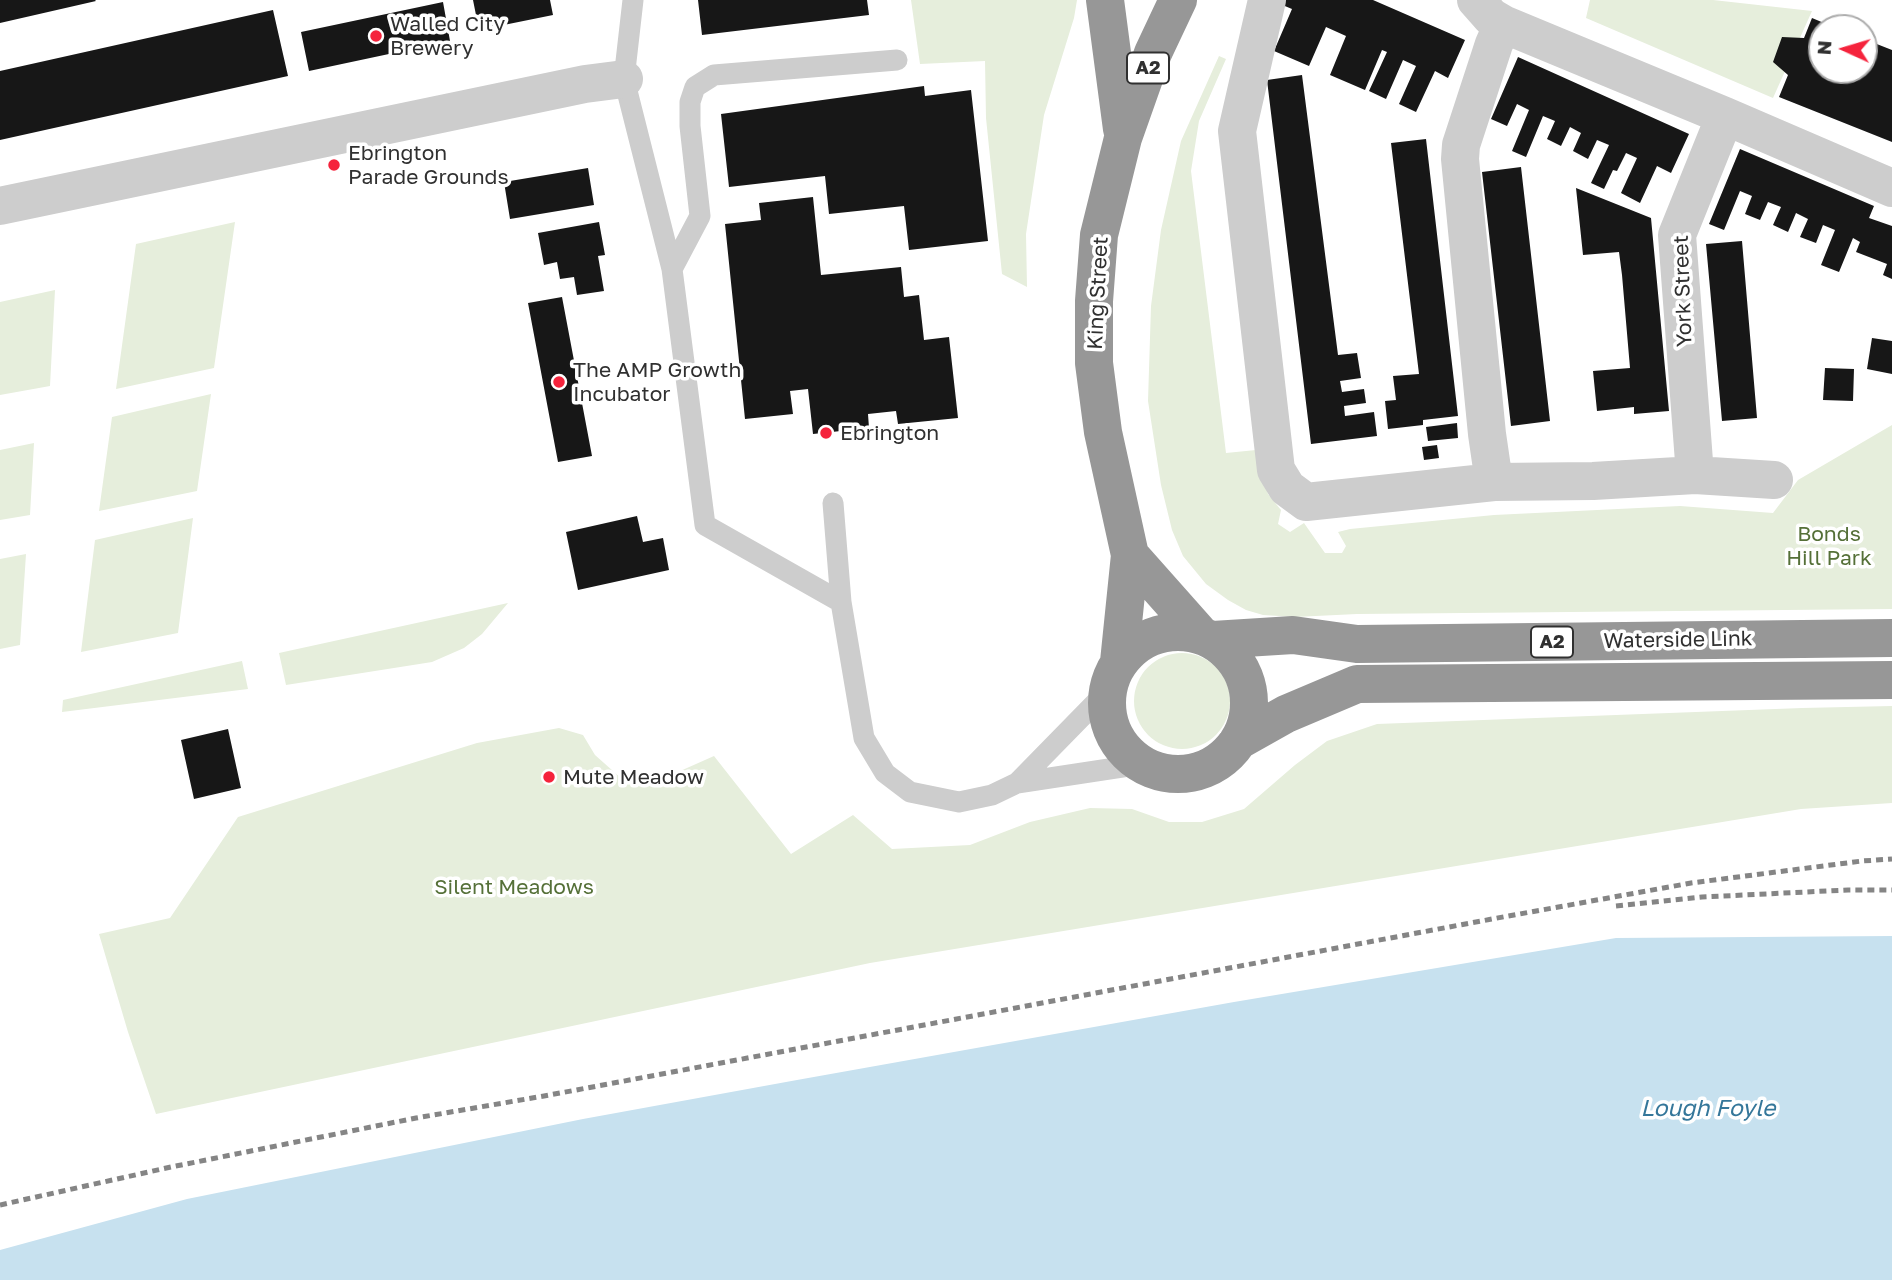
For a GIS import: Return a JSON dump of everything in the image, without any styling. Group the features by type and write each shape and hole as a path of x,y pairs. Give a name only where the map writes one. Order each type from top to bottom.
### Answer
{"highway":[{"path":"1105,0 1123,138"},
{"name":"King Street","path":"1114,676 1130,555 1103,432 1094,363 1094,301 1099,235 1123,138 1153,53 1178,0"},
{"name":"King Street","path":"1130,555 1207,638"},
{"name":"Waterside Link","path":"1207,638 1230,654 1246,680 1249,697 1244,729 1227,754 1213,765 1185,774 1157,771 1129,754 1114,734 1107,706 1114,676 1138,643 1161,633 1179,631 1207,638 1293,635 1357,644 1892,638"},
{"name":"Waterside Link","path":"1238,741 1286,714 1357,684 1892,680"}],"street":[{"path":"1267,0 1237,131 1276,470 1287,488 1306,502 1494,482 1592,481 1695,475 1774,480"},
{"path":"1489,12 1494,44 1461,145 1460,159 1494,482"},
{"path":"1489,12 1892,188"},
{"path":"0,206 585,84 624,79"},
{"name":"York Street","path":"1695,475 1676,235 1726,116"}],"lane":[{"path":"633,0 624,79 672,270 705,526 841,602"},
{"path":"672,270 701,216 690,126 690,102 695,87 714,75 897,60"},
{"path":"833,503 841,602 864,738 885,773 910,792 959,802 992,795 1017,783 1142,764"},
{"path":"1017,783 1114,676"}],"green space":[{"path":"911,0 1077,0 1044,115 1026,234 1027,287 1002,274 986,118 985,61 920,64"},
{"path":"1590,0 1713,0 1812,11 1808,14 1808,20 1773,98 1586,18"},
{"name":"Bonds Hill Park","path":"1219,56 1226,59 1199,121 1191,171 1226,453 1256,450 1268,494 1281,510 1278,524 1290,532 1304,523 1325,553 1342,553 1346,546 1338,532 1350,529 1494,515 1680,506 1773,513 1798,480 1892,425 1892,609 1357,614 1295,617 1263,615 1246,610 1206,584 1183,556 1172,530 1161,485 1148,401 1151,306 1161,230 1181,141"},
{"path":"235,222 214,368 116,389 136,244"},
{"path":"55,290 50,386 0,395 0,302"},
{"path":"211,394 197,491 99,511 112,417"},
{"path":"34,443 30,515 0,520 0,450"},
{"path":"193,518 178,633 81,652 95,540"},
{"path":"26,554 20,645 0,649 0,559"},
{"path":"508,603 482,634 464,648 432,662 286,685 279,653"},
{"path":"1182,653 1200,657 1216,667 1226,683 1230,701 1226,719 1216,735 1200,745 1182,749 1164,745 1148,735 1138,719 1134,701 1138,683 1148,667 1164,657"},
{"path":"242,661 248,689 62,712 63,700"},
{"name":"Silent Meadows","path":"1892,706 1892,803 1801,809 870,963 156,1114 99,934 170,918 238,817 477,743 559,728 583,735 595,755 622,779 660,780 714,756 791,854 853,815 892,849 970,845 1030,822 1090,808 1132,809 1169,822 1202,822 1244,809 1327,741 1377,724"}],"water":[{"name":"Lough Foyle","path":"1892,936 1892,1280 0,1280 0,1250 187,1199 583,1119 797,1080 1234,1002 1616,938"}],"building":[{"path":"0,0 95,0 96,1 0,23"},
{"path":"473,0 550,0 553,15 479,30"},
{"path":"698,0 867,0 869,15 702,35"},
{"path":"1282,0 1373,0 1465,40 1448,78 1435,71 1416,112 1399,104 1416,66 1403,60 1386,99 1369,91 1387,52 1382,50 1365,90 1330,75 1346,36 1326,27 1309,66 1274,51 1292,9 1280,4"},
{"name":"Walled City Brewery","path":"443,2 450,41 309,71 301,32"},
{"path":"273,10 288,76 0,140 0,71"},
{"path":"1808,28 1808,84 1878,84 1878,44 1892,50 1892,142 1779,97 1788,75 1773,62 1782,37 1804,38"},
{"path":"1518,57 1689,134 1671,173 1657,166 1640,203 1621,193 1637,158 1626,153 1617,171 1613,170 1604,189 1591,183 1609,145 1597,140 1588,159 1573,151 1581,133 1570,127 1561,146 1547,139 1555,121 1543,116 1526,157 1512,151 1529,110 1517,104 1507,126 1491,119"},
{"path":"1302,75 1338,355 1357,353 1361,378 1340,381 1342,392 1364,389 1366,403 1344,406 1345,416 1374,412 1377,436 1311,444 1267,80"},
{"path":"924,86 925,96 971,90 988,241 909,250 904,206 829,214 825,176 729,187 721,114"},
{"path":"1426,139 1458,416 1423,420 1423,425 1388,429 1385,401 1396,400 1393,376 1419,374 1391,143"},
{"path":"1740,149 1874,206 1869,218 1892,226 1892,279 1883,275 1887,264 1856,252 1860,242 1853,238 1839,272 1821,265 1835,230 1823,225 1816,243 1800,237 1808,219 1796,213 1788,232 1773,225 1781,207 1768,202 1760,220 1745,214 1752,196 1740,191 1724,230 1709,224"},
{"path":"1521,167 1550,421 1511,426 1482,172"},
{"path":"588,168 594,205 510,219 504,182"},
{"path":"1576,188 1651,218 1669,411 1634,414 1634,407 1597,411 1593,371 1630,368 1622,275 1619,252 1583,255"},
{"path":"813,197 821,275 901,267 904,297 919,295 924,340 949,337 958,418 898,424 896,411 868,414 869,428 813,434 808,389 790,391 793,414 745,419 725,224 761,220 759,203"},
{"path":"599,222 605,255 598,256 604,291 577,295 574,277 560,279 557,262 544,265 538,233"},
{"path":"1742,241 1757,418 1722,421 1706,244"},
{"path":"562,297 592,456 558,462 528,303"},
{"path":"1872,338 1892,341 1892,374 1867,369"},
{"path":"1825,368 1854,369 1853,401 1823,400"},
{"path":"1457,423 1458,438 1428,441 1426,427"},
{"path":"1437,445 1439,458 1424,460 1422,447"},
{"path":"637,516 643,542 663,538 669,570 578,590 566,532"},
{"path":"228,729 241,788 194,799 181,740"}],"railway":[{"path":"0,1205 171,1167 416,1118 1492,919 1691,883 1892,859"},
{"path":"1616,906 1702,897 1892,890"}],"place":[{"name":"Walled City Brewery","path":"376,36"},
{"name":"Ebrington Parade Grounds","path":"334,165"},
{"name":"The AMP Growth Incubator","path":"559,382"},
{"name":"Ebrington","path":"826,433"},
{"name":"Mute Meadow","path":"549,777"}]}
